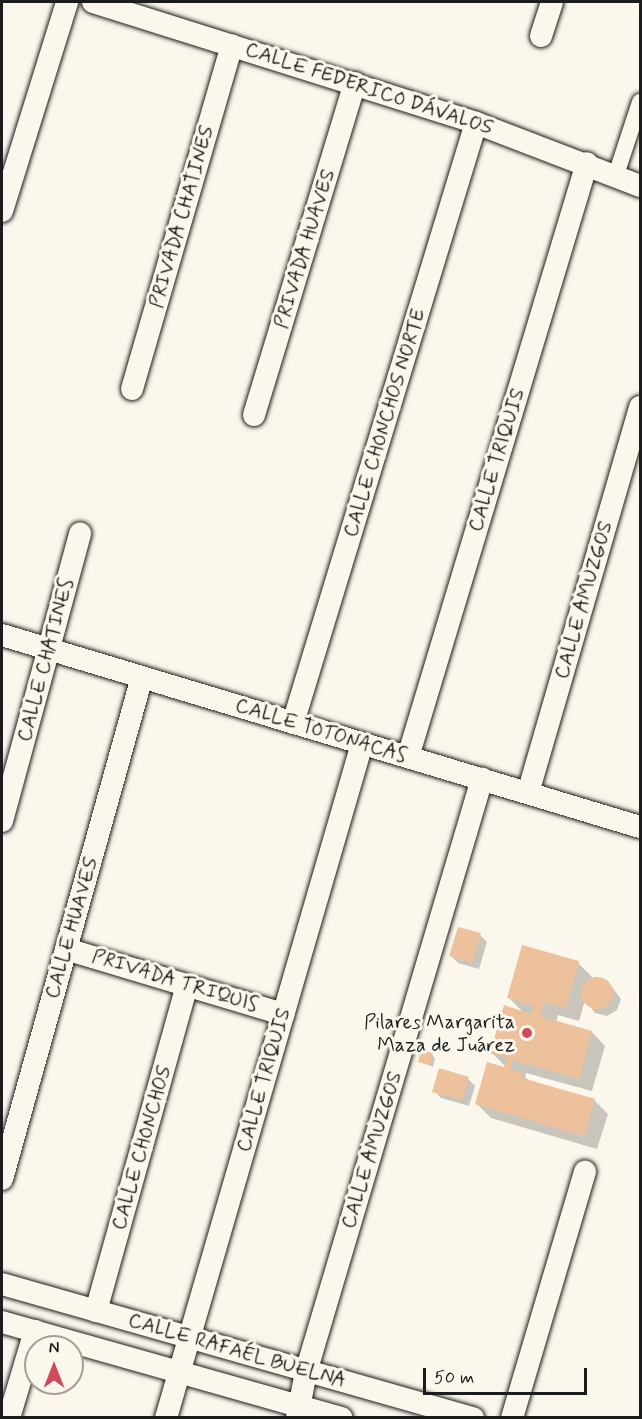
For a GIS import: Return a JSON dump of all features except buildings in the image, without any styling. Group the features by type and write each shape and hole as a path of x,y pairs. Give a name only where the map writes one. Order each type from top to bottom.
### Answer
{"street":[{"path":"2,211 67,2"},
{"name":"CALLE FEDERICO DÁVALOS","path":"93,2 476,123 586,163 640,186"},
{"path":"541,36 552,2"},
{"name":"PRIVADA CHATINES","path":"132,389 232,45"},
{"name":"PRIVADA HUAVES","path":"254,415 355,83"},
{"path":"616,175 640,102"},
{"name":"CALLE CHONCHOS NORTE","path":"293,723 476,123"},
{"name":"CALLE TRIQUIS","path":"408,757 586,163"},
{"name":"CALLE AMUZGOS","path":"528,793 640,407"},
{"name":"CALLE CHATINES","path":"2,820 80,533"},
{"name":"CALLE TOTONACAS","path":"2,635 640,827"},
{"name":"CALLE HUAVES","path":"2,1179 142,677"},
{"name":"CALLE TRIQUIS","path":"166,1418 362,744"},
{"name":"CALLE AMUZGOS","path":"299,1412 306,1372 482,779"},
{"name":"PRIVADA TRIQUIS","path":"66,949 283,1014"},
{"name":"CALLE CHONCHOS","path":"96,1311 187,985"},
{"path":"512,1418 585,1172"},
{"name":"CALLE RAFAÉL BUELNA","path":"2,1284 472,1418"},
{"name":"CALLE RAFAÉL BUELNA","path":"2,1322 179,1371 299,1412 342,1418"},
{"path":"9,1418 35,1331"}],"place":[{"name":"Pilares Margarita Maza de Juárez","path":"527,1033"}]}
